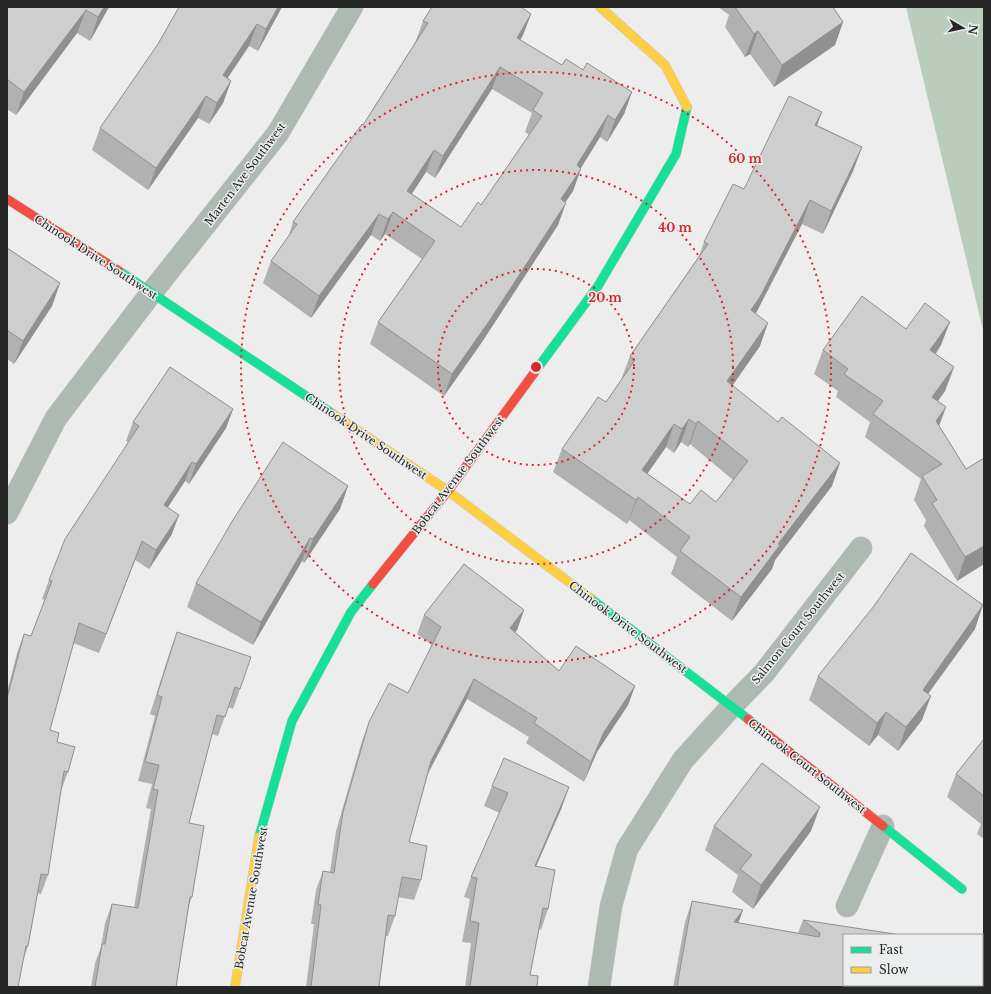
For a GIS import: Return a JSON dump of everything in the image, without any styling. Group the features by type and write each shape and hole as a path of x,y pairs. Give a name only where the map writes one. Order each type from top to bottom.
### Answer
{"street":[{"name":"Marten Ave Southwest","path":"7,513 56,418 152,292 278,133 352,7"},
{"name":"Bobcat Avenue Southwest","path":"235,987 258,841 292,721 351,612 448,491 598,286 676,154 686,106 683,99 665,65 600,7"},
{"name":"Chinook Drive Southwest","path":"7,199 152,292 448,491 732,706"},
{"name":"Salmon Court Southwest","path":"599,987 611,906 627,849 683,760 764,673 861,548"},
{"name":"Chinook Court Southwest","path":"732,706 962,889"},
{"path":"847,906 883,826"}],"green space":[{"path":"906,7 984,7 984,334"}],"building":[{"path":"7,7 104,7 98,17 86,10 24,92 7,79"},
{"path":"179,7 278,7 266,29 257,24 223,75 231,81 217,103 206,96 156,168 100,128 158,44"},
{"path":"432,7 521,7 531,14 517,38 562,65 566,59 583,70 587,63 632,92 615,120 608,115 577,165 581,169 561,199 566,203 490,320 452,374 378,322 435,241 393,212 388,219 379,214 319,296 271,261 297,224 293,222 362,124 363,125 428,23 423,21","holes":["500,67 543,93 533,110 542,116 481,205 478,202 461,227 407,191 434,150 443,156"]},
{"path":"735,7 833,7 843,22 782,65 758,31 754,34"},
{"path":"789,96 822,112 815,125 862,147 831,211 810,200 760,297 751,310 768,323 727,381 778,422 782,417 840,463 778,544 780,545 741,597 680,551 690,537 638,497 636,500 562,449 598,397 606,402 635,360 630,356 708,244 704,242 733,184 744,189","holes":["689,419 696,424 698,421 748,461 716,502 701,490 690,504 642,470 674,424 682,429"]},
{"path":"7,248 60,283 23,341 7,330"},
{"path":"862,296 906,329 925,303 950,322 930,350 954,367 932,397 946,407 936,421 966,469 984,458 984,546 965,557 932,503 937,500 922,476 942,464 873,414 883,401 844,374 848,369 823,350"},
{"path":"170,367 233,409 196,464 192,462 164,505 179,515 156,550 142,541 106,634 79,623 50,730 59,733 57,742 75,747 68,772 64,771 48,875 41,874 28,946 26,946 18,987 7,987 7,698 24,634 31,636 52,581 49,580 65,539 139,426 133,422"},
{"path":"283,442 348,486 313,539 310,538 261,622 196,583 233,520"},
{"path":"911,553 983,605 923,690 931,696 906,727 886,712 877,723 818,676 874,606"},
{"path":"464,564 524,610 510,628 559,671 576,646 635,686 604,732 591,762 534,723 537,718 474,679 431,761 409,842 427,846 421,880 402,877 395,916 388,915 379,987 311,987 321,905 318,904 323,871 334,873 343,812 369,722 389,683 408,693 441,627 424,615"},
{"path":"177,632 251,657 240,689 235,687 225,717 217,715 189,823 204,826 192,897 190,897 176,987 95,987 102,944 105,944 112,904 138,908 158,790 153,789 159,765 145,762 162,697 157,695"},
{"path":"984,739 984,796 956,774"},
{"path":"504,758 569,787 535,866 555,870 548,909 543,908 530,975 538,976 537,987 470,987 479,923 470,921 477,878 471,877 508,793 492,786"},
{"path":"762,763 820,807 761,885 740,869 752,855 714,826"},
{"path":"692,901 743,910 734,922 819,937 820,933 803,920 894,934 843,934 843,986 893,987 677,987"},
{"path":"983,960 984,987 952,986 983,986"}],"traffic: fast":[{"path":"534,373 598,286 676,154 687,107"},
{"path":"119,271 333,414"},
{"path":"259,837 292,721 351,612 373,584"},
{"path":"590,598 748,719"},
{"path":"883,826 962,889"}],"traffic: slow":[{"path":"600,7 665,65 687,107"},
{"path":"333,414 448,491 590,598"},
{"path":"235,987 259,837"}],"traffic: jam":[{"path":"7,199 119,271"},
{"path":"373,584 448,491 534,373"},
{"path":"748,719 883,826"}]}
